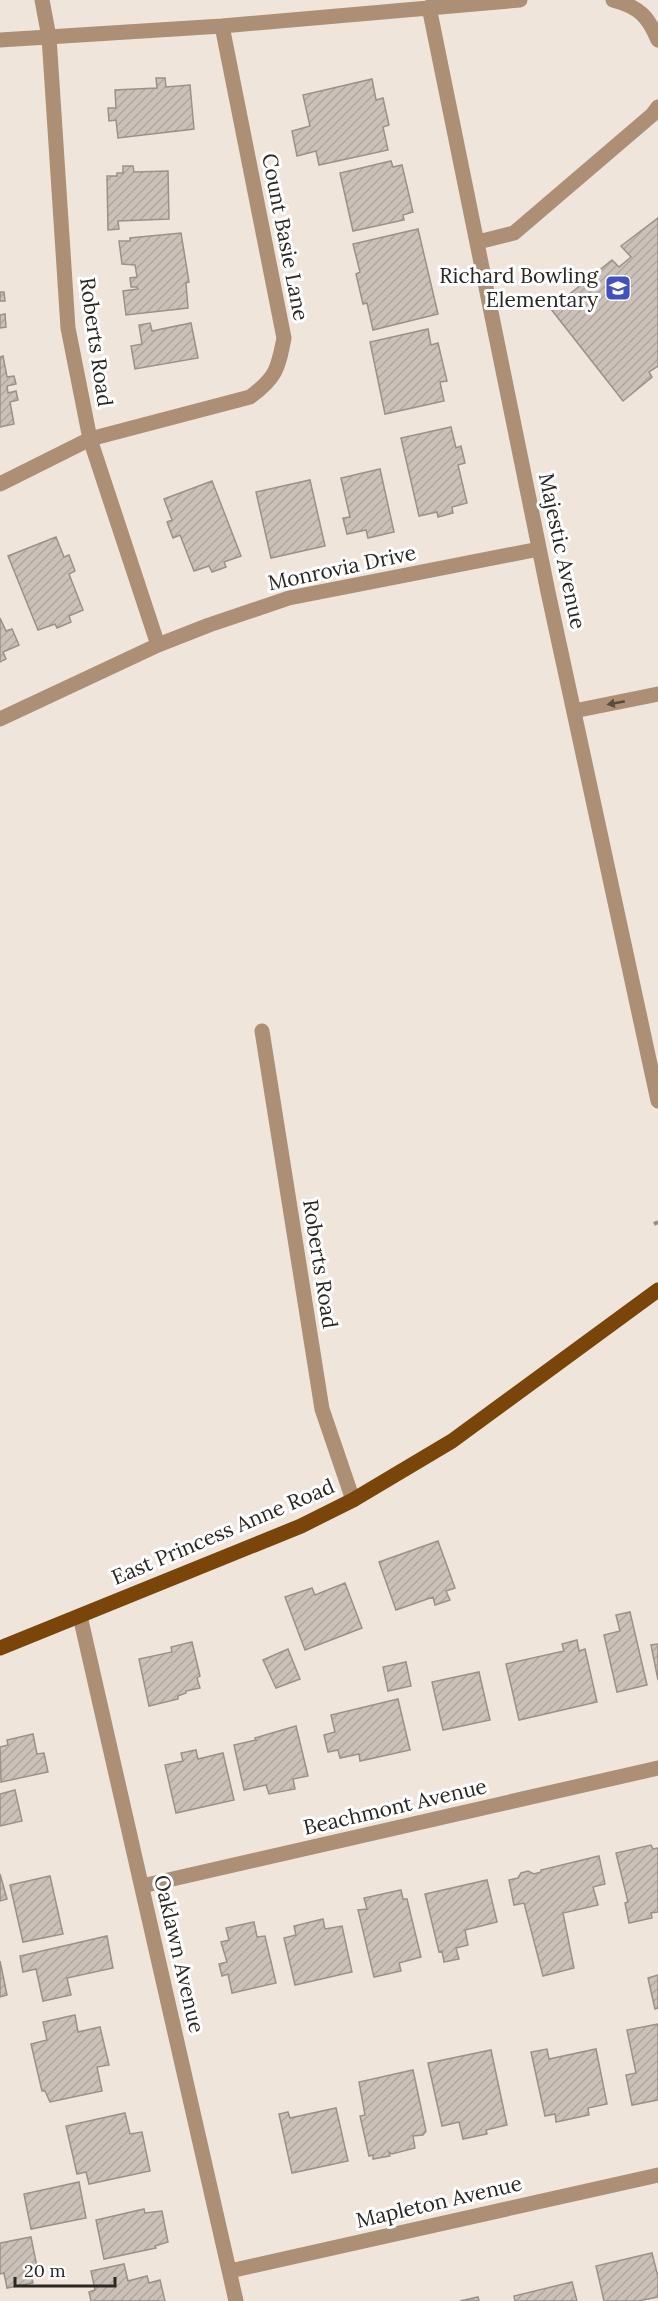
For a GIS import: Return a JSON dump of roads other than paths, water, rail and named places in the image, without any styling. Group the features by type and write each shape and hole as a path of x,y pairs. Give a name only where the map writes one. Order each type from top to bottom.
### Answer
{"main road":[{"name":"East Princess Anne Road","path":"0,1648 301,1526 353,1500 452,1440 658,1290"}],"street":[{"name":"Roberts Road","path":"42,0 50,37 68,328 90,440 158,645"},
{"path":"0,40 222,26 520,0"},
{"path":"614,0 634,7 651,22 658,40"},
{"name":"Majestic Avenue","path":"429,7 539,549 658,1101"},
{"name":"Count Basie Lane","path":"0,484 90,440 250,397 268,384 279,363 284,338 222,26"},
{"path":"478,242 514,233 652,116 658,107"},
{"name":"Monrovia Drive","path":"0,719 158,645 289,598 539,549"},
{"path":"574,711 658,694"},
{"name":"Roberts Road","path":"262,1031 322,1409 353,1500"},
{"name":"Oaklawn Avenue","path":"80,1616 236,2301"},
{"name":"Beachmont Avenue","path":"142,1886 658,1768"},
{"name":"Mapleton Avenue","path":"230,2271 658,2175"}],"place":[{"name":"Richard Bowling Elementary","path":"618,288"}]}
